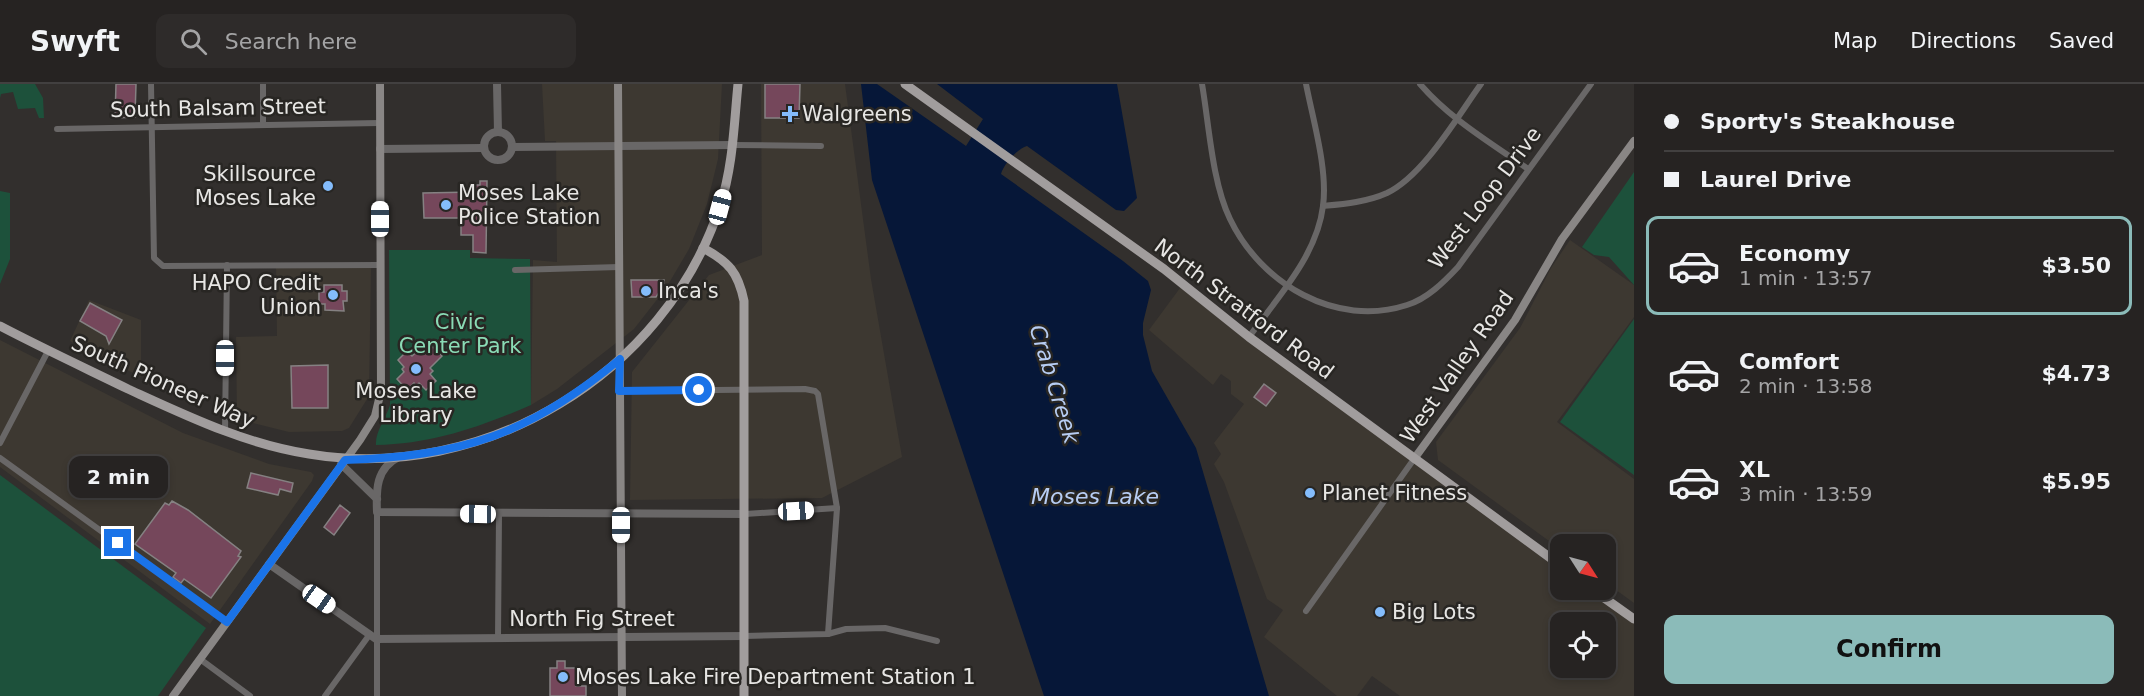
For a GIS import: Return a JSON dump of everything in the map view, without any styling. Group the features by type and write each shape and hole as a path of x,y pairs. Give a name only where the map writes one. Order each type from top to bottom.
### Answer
{"main road":[{"path":"173,696 369,427 380,399 380,84"},
{"path":"618,84 622,696"},
{"name":"South Pioneer Way","path":"0,326 48,351 225,432 270,446 343,462 450,449 495,436 550,411 570,399 640,340 671,303 703,248 720,207 732,146 738,84"},
{"name":"North Stratford Road","path":"904,84 1164,269 1249,337 1550,558"},
{"name":"West Valley Road","path":"1414,459 1515,320 1562,239 1634,141"},
{"path":"703,248 725,262 740,282 744,301 742,390 745,514 744,696"},
{"path":"1607,600 1634,619"}],"street":[{"path":"151,84 154,258 157,263 163,266 380,265"},
{"path":"263,84 263,124"},
{"path":"497,84 498,132"},
{"name":"West Loop Drive","path":"1202,84 1220,189 1229,218 1244,244 1261,263 1288,285 1316,303 1342,311 1369,312 1408,305 1439,287 1458,267 1591,84"},
{"path":"1249,337 1288,285 1304,259 1316,233 1323,206 1322,176 1306,84"},
{"path":"1420,84 1431,97 1456,118 1528,169"},
{"path":"1323,206 1374,198 1397,186 1419,169 1481,84"},
{"name":"South Balsam Street","path":"57,129 379,123"},
{"path":"498,132 507,135 512,147 509,155 498,160 487,155 483,148 487,136 498,132"},
{"path":"512,147 821,146"},
{"path":"380,149 483,148"},
{"path":"225,432 226,265"},
{"path":"515,270 619,267"},
{"path":"0,443 48,351"},
{"path":"619,391 805,389 818,394 824,418 837,508 828,634"},
{"path":"377,696 373,637 378,512 376,490 381,473 391,461 399,457"},
{"path":"0,458 227,622"},
{"name":"West Valley Road","path":"1306,611 1414,459"},
{"path":"343,462 377,499"},
{"path":"378,512 745,514 837,508"},
{"path":"498,638 499,514"},
{"path":"269,564 373,637"},
{"name":"North Fig Street","path":"373,637 744,636 828,634 846,629 885,628 937,641"},
{"path":"325,696 373,637"},
{"path":"200,659 250,696"}],"shaded area":[{"path":"542,84 722,84 718,159 707,204 689,249 666,288 634,329 557,389 531,405 533,260 557,262 556,141 545,141"},
{"path":"761,84 845,84 871,279 902,457 822,498 630,500 632,372 709,275 762,255"},
{"path":"1570,240 1634,285 1634,317 1557,422 1634,479 1634,603 1616,590 1616,534 1550,534 1550,542 1438,460 1436,442 1520,328 1551,268"},
{"path":"276,265 371,265 369,396 349,428 342,431 289,432 237,419 236,337 277,336"},
{"path":"1183,284 1550,558 1550,600 1607,600 1634,619 1634,696 1400,696 1372,676 1357,696 1337,696 1264,637 1283,610 1267,599 1224,482 1214,464 1221,454 1214,443 1244,404 1231,394 1231,381 1221,374 1213,385 1149,330"},
{"path":"89,300 141,320 141,377 70,341"},
{"path":"0,340 183,433 269,464 311,472 314,475 210,624 0,467"}],"green space":[{"path":"0,84 35,84 43,98 44,118 39,118 35,108 18,109 13,92 1,94 0,98"},
{"path":"1634,172 1634,285 1609,257 1594,255 1582,247"},
{"path":"0,191 10,193 10,259 0,284"},
{"name":"Civic Center Park","path":"389,250 470,250 470,258 530,259 531,405 437,438 376,445 379,430 390,405"},
{"path":"1634,319 1634,475 1560,422"},
{"path":"0,475 206,628 158,696 0,696"}],"water":[{"name":"Moses Lake","path":"861,84 877,84 966,146 983,119 937,84 1117,84 1137,198 1124,211 1116,210 1027,146 1011,157 1001,174 1148,281 1151,290 1143,323 1143,335 1152,371 1196,448 1269,696 1044,696 872,180"}],"building":[{"path":"116,84 136,84 135,117 115,118"},
{"name":"Walgreens","path":"765,84 800,84 799,118 765,118"},
{"path":"480,181 487,181 486,253 473,252 473,235 461,235 461,218 424,218 423,193 474,192 475,185 480,185"},
{"name":"Inca's","path":"631,280 664,280 664,285 656,297 632,297"},
{"name":"HAPO Credit Union","path":"324,285 342,285 342,291 347,291 347,301 343,301 344,311 325,310 325,304 319,304 319,292 324,292"},
{"path":"90,303 122,320 109,344 106,336 80,321"},
{"name":"Moses Lake Library","path":"433,347 442,356 430,368 433,371 430,374 436,381 426,390 419,383 416,386 414,383 407,390 397,379 404,372 402,369 404,367 398,360 407,351 412,356 420,349 425,354"},
{"path":"328,365 328,408 292,408 291,366"},
{"path":"1264,384 1276,393 1266,406 1254,397"},
{"path":"251,473 293,483 291,492 280,489 278,495 247,488"},
{"path":"172,501 188,510 241,551 238,556 241,557 211,598 184,579 181,583 173,577 176,573 135,544 165,503 169,505"},
{"path":"340,505 350,513 334,535 324,527"},
{"name":"Moses Lake Fire Department Station 1","path":"557,661 565,661 565,668 576,668 576,686 586,686 586,696 550,696 550,668 557,668"}],"place":[{"name":"Walgreens","path":"790,114"},
{"name":"Skillsource Moses Lake","path":"328,186"},
{"name":"Moses Lake Police Station","path":"446,205"},
{"name":"Inca's","path":"646,291"},
{"name":"HAPO Credit Union","path":"333,295"},
{"name":"Moses Lake Library","path":"416,369"},
{"name":"Planet Fitness","path":"1310,493"},
{"name":"Big Lots","path":"1380,612"},
{"name":"Moses Lake Fire Department Station 1","path":"563,677"}],"route":[{"path":"118,543 227,622 345,460 418,455 466,446 495,436 550,411 570,399 620,359 619,391 699,390"}],"water label":[{"name":"Crab Creek","path":"1055,384"}]}
